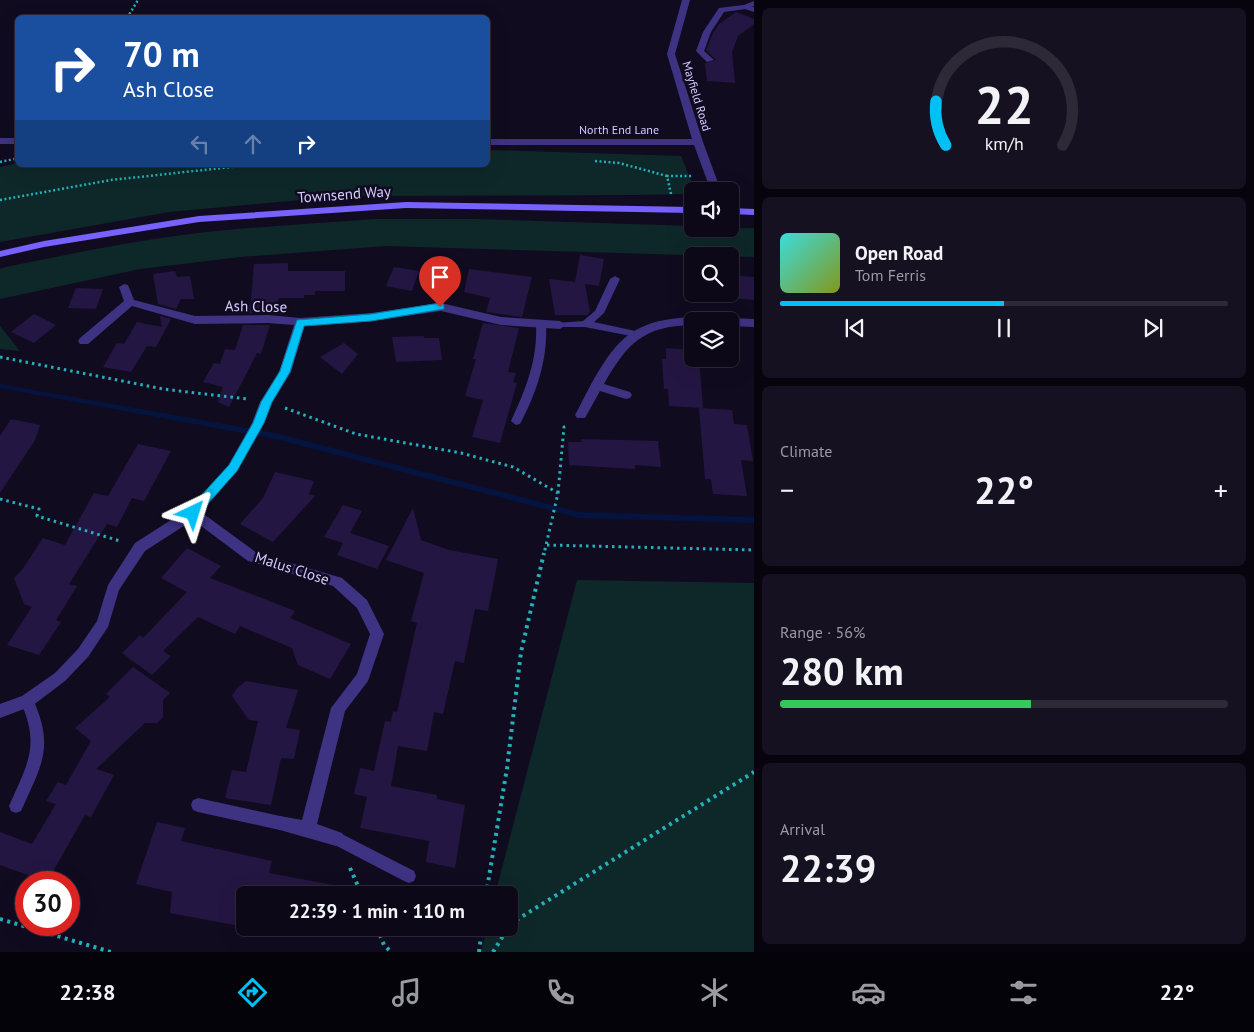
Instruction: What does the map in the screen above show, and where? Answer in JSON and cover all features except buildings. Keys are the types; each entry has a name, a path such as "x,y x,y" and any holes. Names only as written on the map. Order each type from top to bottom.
{"main road":[{"name":"Townsend Way","path":"0,254 44,244 199,219 396,205 684,210"},
{"path":"739,212 754,212"}],"street":[{"name":"Mayfield Road","path":"686,0 671,54 698,142"},
{"path":"743,7 754,3"},
{"path":"743,7 754,10"},
{"path":"0,141 15,141"},
{"name":"North End Lane","path":"490,142 698,142"},
{"path":"698,142 713,182"},
{"path":"84,341 130,302 124,287"},
{"name":"Ash Close","path":"130,302 195,320 268,319 300,322 371,318 440,307 501,321 560,324"},
{"path":"0,711 27,701 60,677 83,653 103,623 113,589 140,547 193,513 233,468 258,423 266,402 285,372 300,322"},
{"path":"581,415 614,360 636,334 672,322 684,322"},
{"path":"739,322 754,323"},
{"path":"597,386 626,395"},
{"name":"Malus Close","path":"193,513 254,557 337,582 362,604 377,634 363,676 338,708 308,829"},
{"path":"280,823 336,838"}],"lane":[{"path":"710,60 700,51 707,32 722,10 743,7"},
{"path":"586,324 599,313 616,279"},
{"path":"516,421 538,371 543,345 541,323"},
{"path":"560,324 586,324 636,334"},
{"path":"16,806 38,755 36,718 27,701"},
{"path":"198,805 280,823"},
{"path":"336,838 409,876"}],"path":[{"path":"129,15 138,0"},
{"path":"0,162 15,160"},
{"path":"590,160 619,163 667,176 711,176"},
{"path":"0,200 111,180 231,167"},
{"path":"667,176 675,209"},
{"path":"0,356 163,389 266,402 356,434 461,452 513,467 558,493"},
{"path":"487,886 507,768 521,652 558,493 564,427 581,415"},
{"path":"0,499 39,509 37,516 140,547"},
{"path":"547,546 754,550"},
{"path":"518,917 754,772"},
{"path":"0,919 111,952"},
{"path":"380,936 384,945 391,952"},
{"path":"479,952 481,936"},
{"path":"493,952 503,936"}],"green space":[{"path":"490,150 681,156 691,182 684,182 684,193 682,194 344,196 169,212 0,242 0,167 15,163 15,167 490,167"},
{"path":"375,219 476,219 684,226 684,237 739,237 739,228 754,228 754,257 739,257 739,247 684,247 684,255 386,246 240,257 140,269 0,299 0,269 6,267 116,245 182,235"},
{"path":"0,326 20,351 0,349"},
{"path":"577,580 754,583 754,952 481,952 485,936 518,936 518,886 497,886"}],"waterway":[{"path":"0,386 275,436 579,515 754,520"}],"route":[{"path":"193,513 233,468 258,423 266,402 285,372 300,322 334,318 371,318 440,307"}]}
